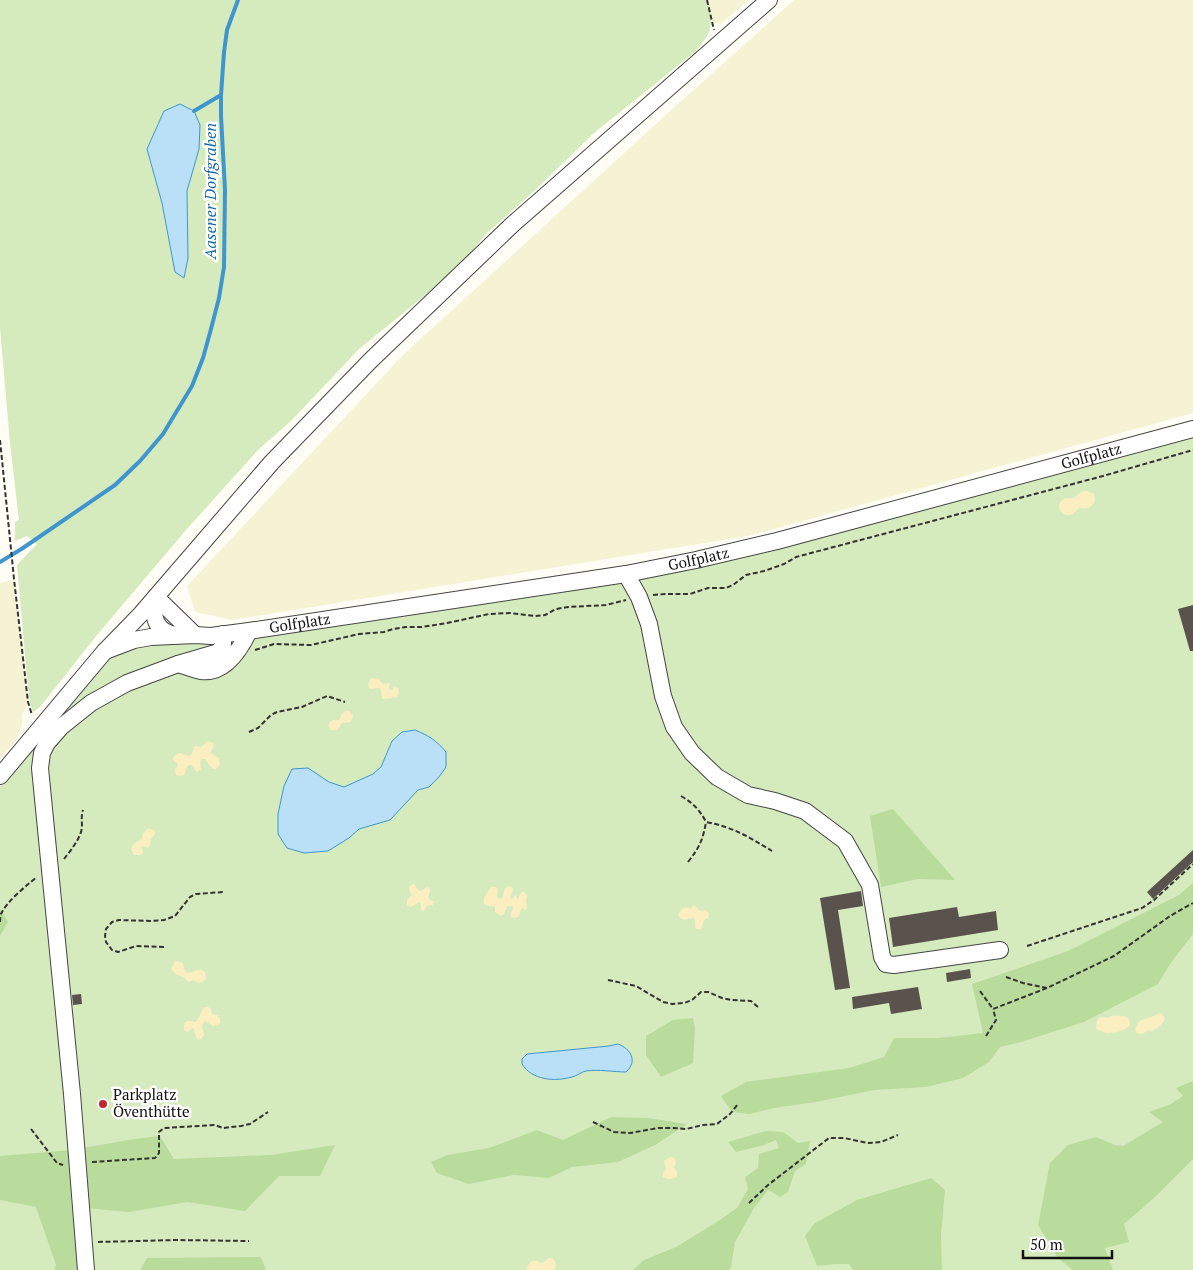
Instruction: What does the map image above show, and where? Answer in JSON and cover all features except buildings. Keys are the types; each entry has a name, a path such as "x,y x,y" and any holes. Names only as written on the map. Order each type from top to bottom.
{"street":[{"path":"0,776 105,651 156,597 272,462 371,360 513,224 769,0"},
{"name":"Golfplatz","path":"105,651 134,640 152,637 178,635 211,636 249,631 626,574 696,560 778,541 1193,429"},
{"path":"626,574 639,597 649,624 663,696 674,727 692,754 717,777 748,795 805,811 845,841 870,885 882,957 886,964 894,965 1000,950"},
{"path":"156,597 195,635"},
{"path":"156,597 153,611 157,623 163,630 170,634 178,635"},
{"path":"178,664 202,671 218,669 232,659 243,644 249,631"},
{"path":"86,1270 78,1163 40,768 42,753 47,743 61,727 91,703 127,683 178,664 219,652 223,645 223,634"}],"path":[{"path":"707,0 712,22"},
{"path":"0,440 28,702"},
{"path":"249,732 258,728 271,715 277,712 302,707 327,696 345,702"},
{"path":"680,796 690,801 700,811 706,822 704,836 698,849 688,862"},
{"path":"706,822 738,831 772,851"},
{"path":"1027,946 1142,908 1154,900 1193,864"},
{"path":"164,947 136,946 118,952 112,950 106,942 106,929 112,922 119,920 164,920 175,916 190,897 202,893 223,892"},
{"path":"993,1010 1047,988 1114,956 1170,916 1193,903"},
{"path":"1006,977 1047,988"},
{"path":"608,980 636,986 663,1002 684,1003 692,1000 701,992 708,992 731,1000 750,1001 758,1007"},
{"path":"980,991 993,1010 996,1020 986,1036"},
{"path":"592,1122 614,1132 630,1133 658,1128 686,1129 716,1124 730,1114 738,1104"},
{"path":"31,1129 57,1163 62,1165 155,1158 159,1153 159,1132 164,1128 214,1125 223,1128 241,1126 250,1124 268,1112"},
{"path":"748,1203 768,1185 829,1138 844,1138 868,1143 881,1142 898,1135"},
{"path":"84,1243 176,1240 249,1241"}],"shaded area":[{"path":"707,0 749,0 720,24 712,22"},
{"path":"794,0 1193,0 1193,413 748,536 232,620 195,612 187,586 403,355"},
{"path":"14,579 28,702 22,715 22,725 17,739 0,759 0,583"}],"green space":[{"path":"0,0 707,0 711,22 706,38 696,51 594,133 486,234 456,270 359,349 291,421 259,449 186,530 97,635 40,707 33,712 30,704 27,677 17,565 37,544 27,536 15,541 15,522 19,520 0,328"},
{"path":"1193,435 1193,1270 0,1270 0,787 113,653 123,648 627,578"},
{"path":"893,809 955,880 918,879 881,887 870,816"},
{"path":"1193,883 1193,934 1170,964 1158,984 1084,1022 1000,1047 989,1062 963,1078 926,1087 874,1090 750,1114 732,1112 721,1096 746,1082 849,1068 884,1057 894,1038 939,1038 983,1033 972,984 1068,951 1179,895"},
{"path":"0,909 8,922 0,936"},
{"path":"693,1018 695,1028 693,1063 661,1077 646,1055 646,1036 673,1020"},
{"path":"1193,1081 1193,1159 1154,1198 1124,1224 1129,1242 1105,1248 1113,1270 1073,1270 1058,1258 1038,1225 1050,1163 1068,1145 1096,1137 1115,1145 1123,1146 1163,1122 1149,1112 1171,1104 1183,1096 1176,1088"},
{"path":"611,1117 648,1118 687,1124 655,1145 618,1162 572,1167 549,1178 514,1175 469,1184 437,1173 431,1162 447,1155 489,1148 537,1130 563,1140"},
{"path":"766,1131 783,1132 798,1143 810,1141 806,1164 795,1171 788,1192 780,1197 768,1190 754,1208 735,1242 729,1270 633,1270 644,1260 676,1247 737,1208 748,1189 745,1177 758,1168 759,1154 779,1148 776,1140 736,1152 728,1142"},
{"path":"160,1136 174,1159 271,1155 335,1145 320,1176 279,1176 245,1211 187,1202 129,1212 75,1207 81,1270 54,1270 56,1265 36,1207 0,1200 0,1156 72,1150"},
{"path":"931,1178 945,1190 941,1235 942,1270 853,1270 849,1264 817,1266 805,1236 815,1223 857,1200"},
{"path":"261,1257 266,1270 140,1270 147,1258"}],"sand":[{"path":"1083,491 1094,494 1095,502 1089,508 1079,508 1070,515 1064,514 1060,510 1059,504 1061,501 1073,498"},
{"path":"370,679 378,679 383,684 390,683 390,690 394,687 398,688 397,697 382,699 379,688 370,689 368,685"},
{"path":"346,711 349,711 353,716 351,722 342,723 337,730 331,730 328,726 329,723 333,720 339,720"},
{"path":"208,741 213,743 214,746 210,753 219,758 220,764 218,767 214,769 205,759 202,759 200,762 201,769 197,772 190,764 184,775 176,775 175,770 178,764 173,760 174,756 179,753 189,756 195,746 201,747"},
{"path":"147,829 155,831 150,845 148,848 141,846 143,854 134,855 132,847 134,843 142,839"},
{"path":"413,884 421,891 427,887 430,889 428,897 434,901 433,905 427,906 424,911 421,910 419,902 411,907 407,905 407,900 412,895 409,887"},
{"path":"508,886 512,887 513,890 510,897 512,899 515,895 519,899 522,892 527,895 527,908 525,910 521,909 519,916 516,918 511,917 510,914 512,906 507,906 505,913 501,916 495,912 495,906 489,906 484,903 484,897 491,887 498,889 497,897 500,899 503,897 504,890"},
{"path":"694,905 700,911 706,910 709,913 701,929 696,929 694,918 684,920 678,914 682,909 687,907 690,909"},
{"path":"176,961 183,963 185,971 188,973 198,970 205,972 206,979 200,982 194,980 188,982 184,977 177,975 171,969"},
{"path":"206,1007 210,1008 212,1014 220,1018 220,1023 213,1026 206,1021 204,1022 202,1026 204,1035 199,1040 195,1036 194,1029 192,1028 188,1032 184,1030 184,1024 188,1021 195,1022"},
{"path":"1161,1013 1165,1018 1160,1026 1142,1034 1136,1033 1135,1029 1140,1021"},
{"path":"1112,1016 1127,1017 1130,1025 1118,1032 1108,1033 1096,1028 1099,1018"},
{"path":"670,1157 674,1158 676,1162 674,1168 677,1172 677,1177 668,1179 663,1177 663,1173 666,1170 664,1161"},
{"path":"549,1258 555,1261 556,1267 554,1270 526,1270 532,1261 542,1263"}],"water":[{"path":"180,104 194,111 200,125 199,149 187,191 188,258 184,278 175,272 162,203 147,149 164,111"},
{"path":"415,730 432,739 446,752 446,767 429,787 418,790 390,820 359,829 349,838 328,851 304,853 287,848 278,834 278,814 284,786 292,769 308,768 329,782 344,787 373,774 381,767 392,741 402,732"},
{"path":"618,1044 623,1046 631,1056 632,1064 626,1072 590,1070 565,1079 551,1079 537,1076 522,1064 522,1059 527,1054"}],"waterway":[{"name":"Aasener Dorfgraben","path":"0,562 115,485 140,461 163,434 192,386 203,358 211,329 224,267 225,190 221,95 227,30 238,0"},
{"path":"194,111 221,95"}],"place":[{"name":"Parkplatz Öventhütte","path":"103,1104"}]}
